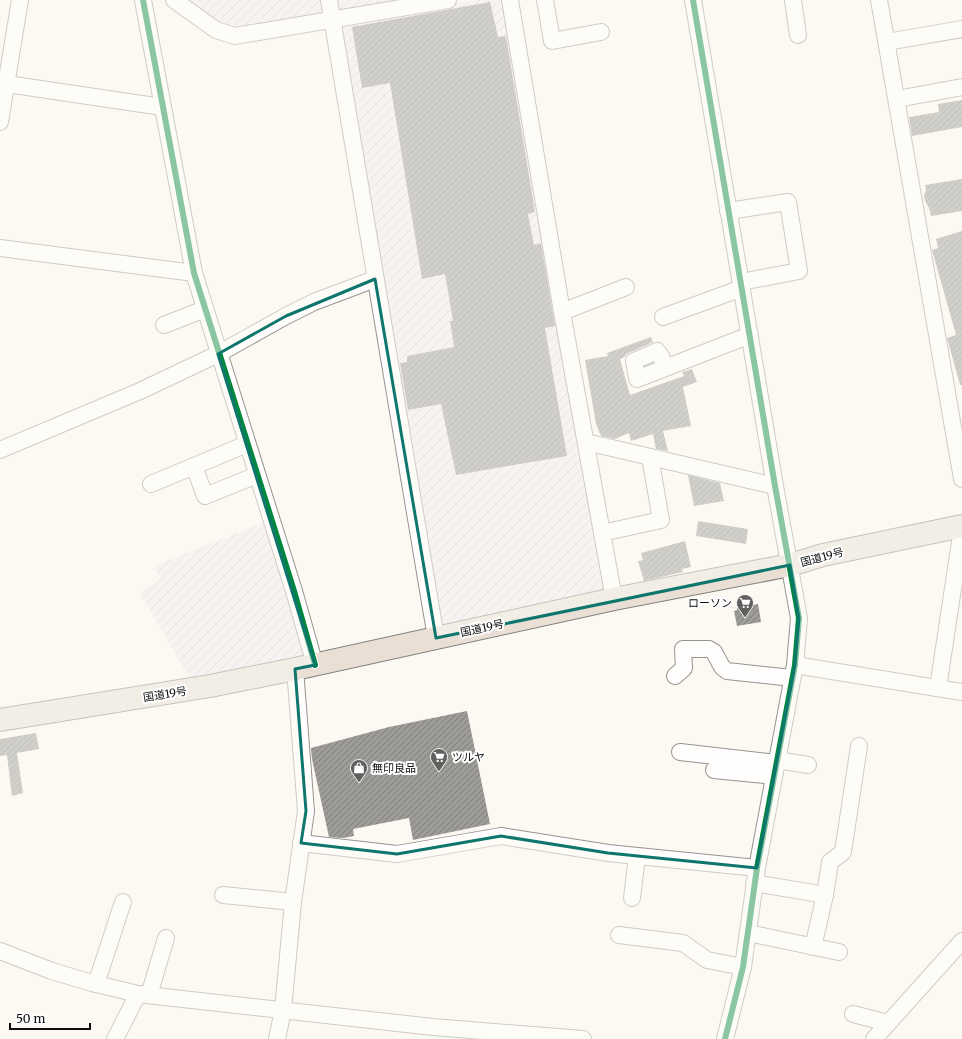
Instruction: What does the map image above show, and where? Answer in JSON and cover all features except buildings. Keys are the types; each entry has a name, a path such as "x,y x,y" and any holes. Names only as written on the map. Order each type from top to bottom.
{"highway":[{"name":"国道19号","path":"0,720 210,686 305,667 614,599 790,566 823,555 961,526"}],"street":[{"path":"0,122 20,0"},
{"path":"143,0 194,273 218,354 294,591 305,667 306,811 292,902 283,1010 278,1039"},
{"path":"174,0 216,30 235,36 448,0"},
{"path":"329,0 436,638"},
{"path":"510,0 562,312 614,599"},
{"path":"545,0 552,41 601,32"},
{"path":"693,0 775,486 799,618 794,672 755,876 743,967 725,1039"},
{"path":"793,0 798,34"},
{"path":"879,0 962,479"},
{"path":"887,42 962,29"},
{"path":"7,84 162,107"},
{"path":"897,99 962,87"},
{"path":"663,317 741,285 799,271 788,202 728,211"},
{"path":"0,248 194,273"},
{"path":"0,444 0,450 140,390 218,354 314,302 375,279"},
{"path":"562,312 626,287"},
{"path":"164,325 205,309"},
{"path":"665,368 750,334"},
{"path":"586,442 775,486"},
{"path":"151,484 247,444"},
{"path":"602,534 661,520 650,457"},
{"path":"194,466 205,496 257,475"},
{"path":"938,688 958,582 961,526"},
{"path":"676,676 684,668 683,648 709,649 714,652 722,667 727,671 794,672 962,692"},
{"path":"680,752 776,766"},
{"path":"813,947 825,894 830,862 843,852 863,753"},
{"path":"714,770 808,765"},
{"path":"301,843 397,854 502,836 615,861 636,856 755,876 825,894"},
{"path":"632,898 636,856"},
{"path":"223,895 292,902"},
{"path":"96,984 123,902"},
{"path":"748,932 839,952"},
{"path":"115,1039 144,995 166,938"},
{"path":"625,940 683,943 707,960 743,967"},
{"path":"874,1039 962,941"},
{"path":"0,951 52,971 96,984 144,995 283,1010 434,1033 583,1039"},
{"path":"853,1014 888,1023"}],"highlighted area":[{"path":"375,279 436,638 790,565 799,618 795,665 757,868 608,853 501,836 397,854 301,843 306,811 295,669 315,665 218,354 286,316"}],"shaded area":[{"path":"186,0 323,0 325,15 237,31 218,25"},
{"path":"336,0 411,0 338,12"},
{"path":"477,0 506,0 606,591 446,627 441,623 340,30 343,23"},
{"path":"267,521 306,654 304,659 191,680 139,592 160,580 154,566"}],"cycle path":[{"path":"143,0 194,273 294,591 315,665"},
{"path":"693,0 775,486 799,618 795,665 757,868 743,967 725,1039"}],"place":[{"name":"ローソン","path":"745,618"},
{"name":"ツルヤ","path":"439,772"},
{"name":"無印良品","path":"359,783"}]}
